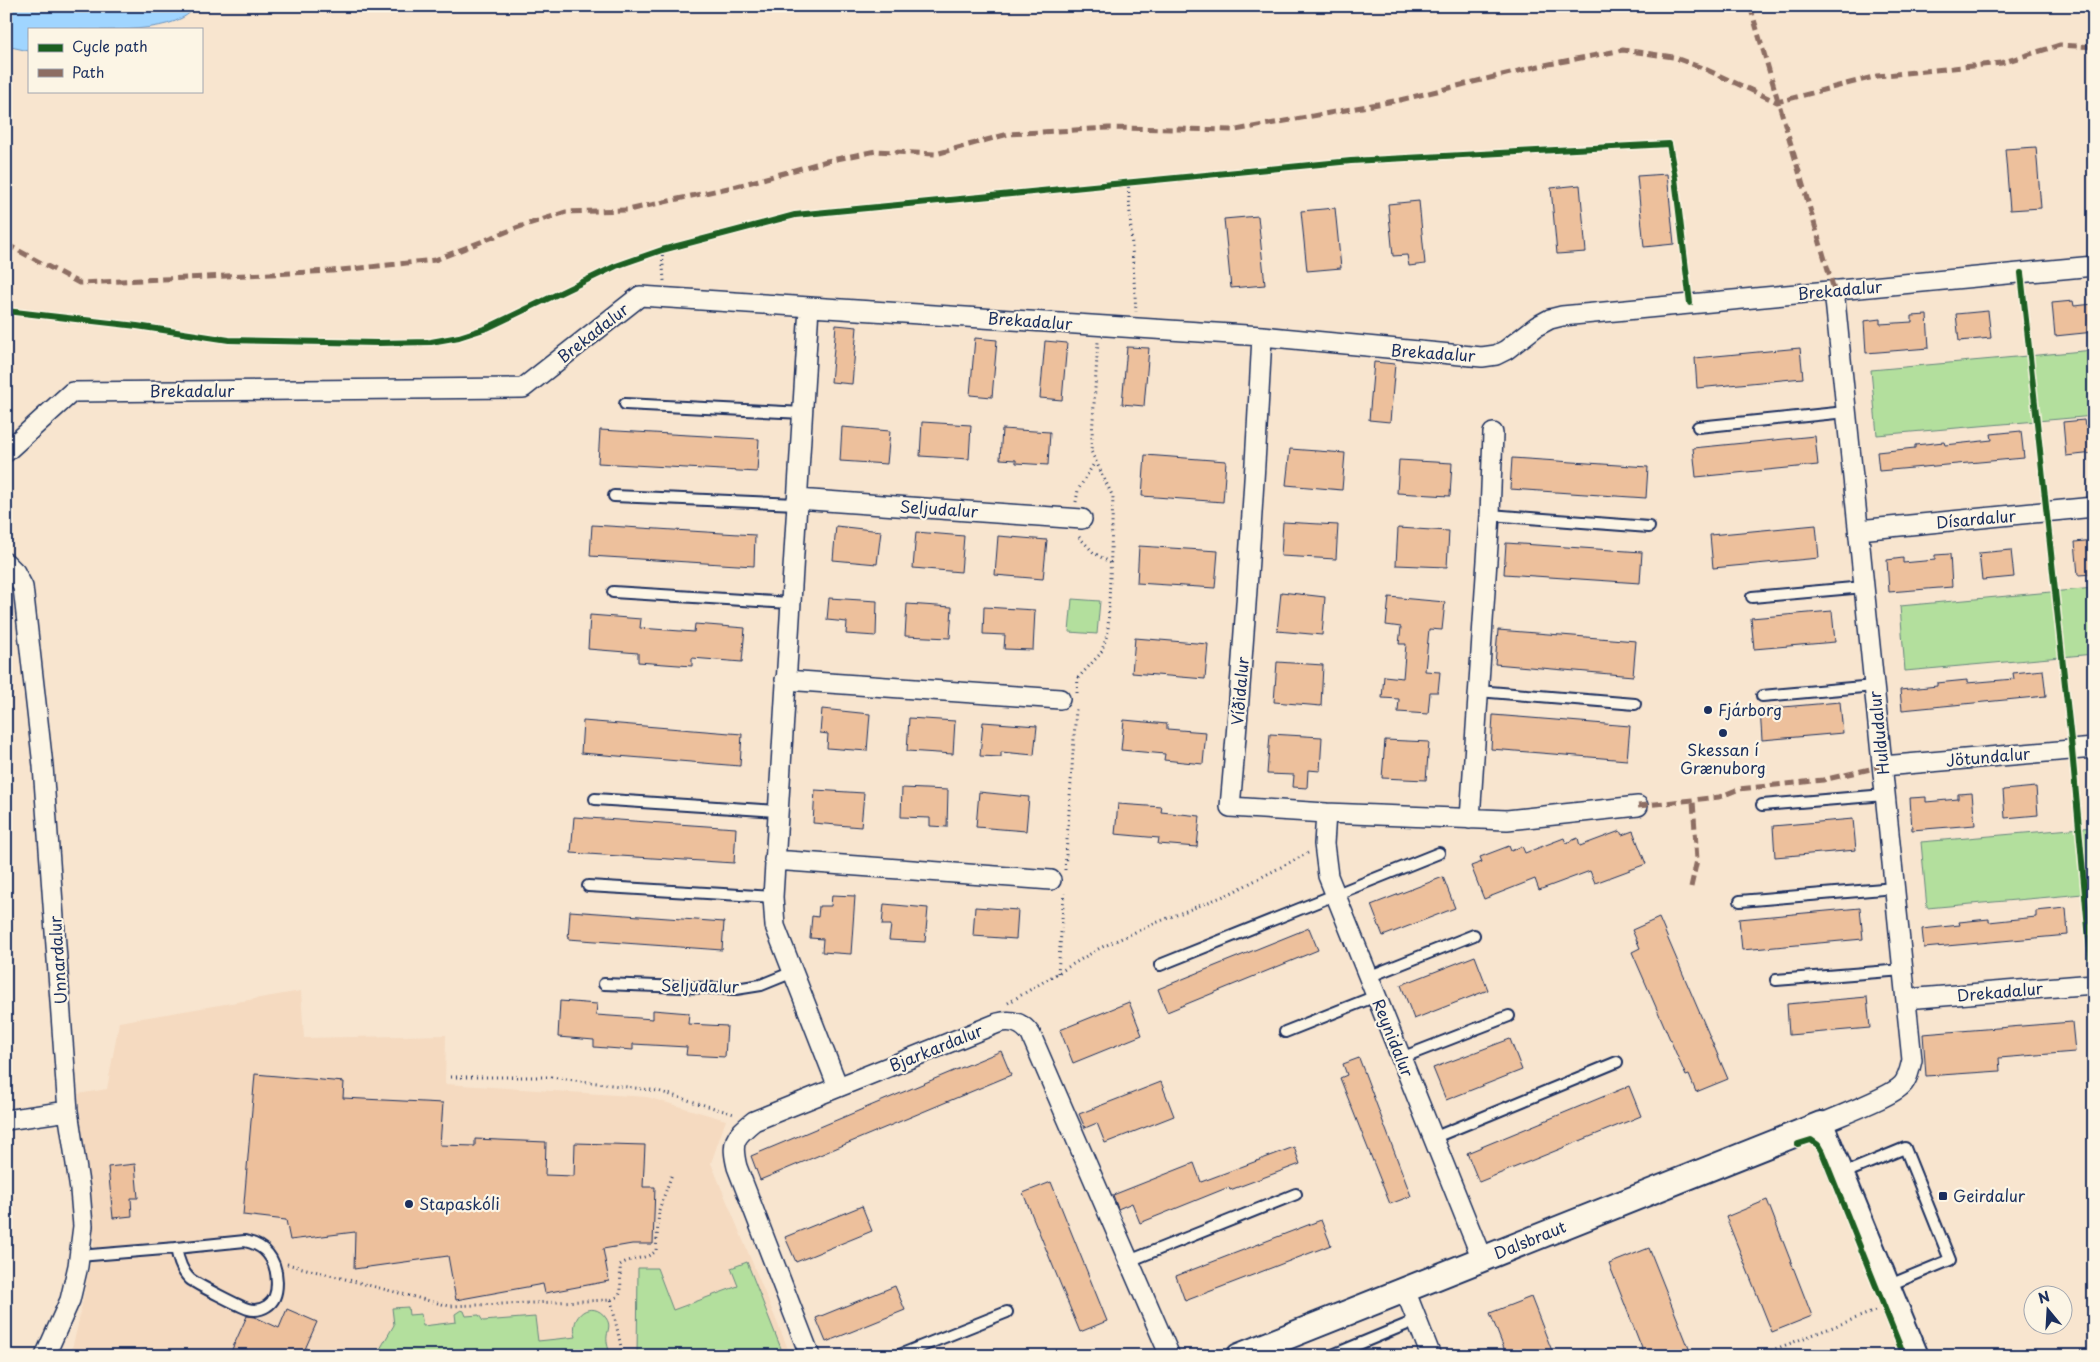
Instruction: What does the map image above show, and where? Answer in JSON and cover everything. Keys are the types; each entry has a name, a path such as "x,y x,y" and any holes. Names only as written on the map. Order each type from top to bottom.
{"street":[{"name":"Brekadalur","path":"6,452 72,392 523,388 640,296 1262,336 1482,357 1501,353 1537,326 1550,319 1562,316 2094,266"},
{"name":"Huldudalur","path":"1821,1124 1870,1103 1902,1085 1912,1060 1834,290"},
{"path":"809,307 773,896 775,926 838,1087"},
{"name":"Víðidalur","path":"1262,336 1252,528 1230,806 1326,814 1470,820 1507,820 1638,806"},
{"path":"1470,820 1494,434"},
{"name":"Seljudalur","path":"797,502 1082,519"},
{"name":"Dísardalur","path":"1859,530 2094,507"},
{"name":"Unnardalur","path":"6,563 15,572 23,587 44,776 68,1111 80,1190 83,1226 80,1256 70,1300 45,1356"},
{"path":"785,680 1060,699"},
{"name":"Jötundalur","path":"1883,766 2094,748"},
{"name":"Reynidalur","path":"1326,814 1324,844 1328,876 1482,1259"},
{"path":"774,860 1060,881"},
{"name":"Drekadalur","path":"1906,999 2094,984"},
{"name":"Bjarkardalur","path":"810,1356 737,1167 733,1149 738,1134 754,1121 998,1024 1011,1021 1023,1026 1031,1035 1170,1356"},
{"path":"6,1120 68,1111"},
{"path":"1821,1124 1916,1356"},
{"name":"Dalsbraut","path":"1239,1356 1272,1350 1404,1290 1821,1124"},
{"path":"1404,1290 1431,1356"}],"lane":[{"path":"625,404 803,413"},
{"path":"1698,427 1846,412"},
{"name":"Seljudalur","path":"614,496 797,502"},
{"path":"1490,515 1649,527"},
{"path":"1752,597 1864,587"},
{"path":"613,592 790,603"},
{"path":"1762,696 1874,686"},
{"path":"1478,691 1635,704"},
{"path":"1762,805 1886,795"},
{"path":"595,799 777,811"},
{"path":"1160,965 1439,853"},
{"path":"588,886 773,896"},
{"path":"1740,901 1895,888"},
{"path":"1368,977 1474,934"},
{"path":"1776,980 1903,970"},
{"name":"Seljudalur","path":"604,984 736,989 761,985 792,972"},
{"path":"1286,1032 1376,996"},
{"path":"1401,1058 1509,1016"},
{"path":"1433,1138 1617,1062"},
{"path":"1842,1174 1905,1148 1928,1204 1950,1260 1887,1286"},
{"path":"1128,1261 1296,1194"},
{"path":"80,1256 245,1241 258,1245 272,1260 277,1292 274,1300 269,1306 262,1309 249,1310 190,1279 179,1263 176,1248"},
{"path":"897,1356 1007,1312"},
{"path":"1330,1356 1417,1320"}],"path":[{"path":"1128,182 1137,328"},
{"path":"662,250 665,298"},
{"path":"1058,973 1060,881 1078,678 1101,653 1108,632 1113,497 1091,451 1099,325"},
{"path":"998,1024 993,1012 1100,948 1152,924 1229,894 1324,844"},
{"path":"452,1077 551,1077 658,1091 754,1121"},
{"path":"272,1260 449,1306 611,1300 619,1296 621,1291 620,1265 625,1261 652,1255 656,1251 659,1210 672,1174"},
{"path":"611,1300 622,1356"},
{"path":"1756,1356 1875,1310"}],"shaded area":[{"name":"Stapaskóli","path":"301,991 304,1038 446,1035 445,1084 647,1097 726,1120 711,1163 791,1356 70,1356 94,1244 78,1094 107,1089 119,1022"}],"green space":[{"path":"2094,350 2094,416 1877,435 1871,370"},
{"path":"2094,588 2094,654 1905,671 1900,606"},
{"path":"1072,599 1100,601 1097,634 1069,632"},
{"path":"2094,827 2094,893 1927,908 1921,842"},
{"path":"747,1262 784,1356 637,1356 638,1268 657,1268 673,1310 738,1286 731,1268"},
{"path":"408,1307 409,1315 421,1314 423,1326 456,1322 455,1314 461,1310 464,1311 466,1316 479,1315 483,1321 535,1317 538,1341 576,1337 574,1329 578,1316 588,1310 594,1310 600,1312 608,1323 607,1341 611,1356 376,1356 394,1325 392,1308"}],"water":[{"path":"6,6 198,6 182,18 168,24 150,27 28,28 28,51 6,46"}],"building":[{"path":"2036,147 2041,208 2010,210 2005,149"},
{"path":"1667,174 1674,244 1644,247 1637,176"},
{"path":"1580,185 1586,252 1557,254 1551,188"},
{"path":"1419,201 1425,264 1409,266 1407,255 1393,256 1388,204"},
{"path":"1335,208 1341,268 1307,271 1301,211"},
{"path":"1258,216 1265,285 1231,288 1224,219"},
{"path":"2073,301 2074,306 2094,304 2094,332 2055,336 2052,303"},
{"path":"1988,311 1991,338 1959,341 1956,314"},
{"path":"1927,315 1929,348 1866,353 1864,321 1880,319 1880,324 1912,322 1912,316"},
{"path":"836,325 857,327 852,384 831,382"},
{"path":"975,338 997,340 992,397 970,395"},
{"path":"1045,341 1067,343 1062,400 1040,398"},
{"path":"1127,347 1149,348 1144,406 1122,404"},
{"path":"1800,348 1803,378 1697,388 1695,358"},
{"path":"1374,362 1395,364 1390,422 1369,420"},
{"path":"2084,420 2085,426 2094,425 2094,453 2066,456 2063,422"},
{"path":"922,422 971,425 969,459 920,456"},
{"path":"842,427 890,431 887,464 840,461"},
{"path":"1002,429 1050,432 1048,465 1016,463 1016,460 1000,459"},
{"path":"600,430 759,439 757,472 598,463"},
{"path":"2021,431 2024,458 1879,471 1877,452 1915,448 1915,445 1944,442 1945,445 1992,440 1991,434"},
{"path":"1815,436 1818,465 1696,477 1693,448"},
{"path":"1290,449 1345,453 1342,490 1286,485"},
{"path":"1145,455 1226,461 1223,502 1142,496"},
{"path":"1512,458 1648,467 1646,498 1510,489"},
{"path":"1399,460 1452,463 1450,496 1397,493"},
{"path":"1283,522 1338,525 1336,559 1281,556"},
{"path":"592,525 755,535 754,566 590,556"},
{"path":"1816,525 1819,558 1713,568 1710,535"},
{"path":"836,526 881,531 877,564 833,560"},
{"path":"1398,528 1449,531 1447,567 1396,565"},
{"path":"916,532 964,536 961,572 913,568"},
{"path":"998,536 1047,540 1043,579 995,575"},
{"path":"2094,540 2094,574 2078,575 2075,542"},
{"path":"1506,543 1642,552 1640,583 1504,574"},
{"path":"1139,546 1218,551 1215,588 1137,583"},
{"path":"2011,550 2014,577 1982,580 1979,553"},
{"path":"1950,554 1952,587 1889,592 1887,560 1903,558 1903,563 1935,560 1935,555"},
{"path":"1281,592 1325,597 1322,635 1277,631"},
{"path":"1389,597 1445,602 1442,630 1429,629 1425,671 1440,672 1438,692 1430,692 1428,714 1398,712 1399,699 1382,698 1384,676 1403,678 1406,644 1399,644 1401,627 1386,625"},
{"path":"829,598 877,601 876,636 846,634 847,622 827,620"},
{"path":"907,604 952,607 950,638 905,636"},
{"path":"984,607 1035,610 1033,650 1004,649 1005,635 983,634"},
{"path":"1832,611 1835,642 1754,649 1751,618"},
{"path":"590,615 641,619 640,628 694,632 695,624 745,628 742,662 692,658 692,666 638,662 638,653 588,649"},
{"path":"1498,630 1636,641 1633,676 1495,664"},
{"path":"1135,638 1208,644 1205,679 1132,673"},
{"path":"1277,662 1323,665 1321,706 1274,702"},
{"path":"2043,670 2046,696 1902,710 1900,690 1937,686 1937,683 1967,680 1967,683 2014,679 2013,673"},
{"path":"1840,702 1843,733 1762,740 1760,709"},
{"path":"822,709 870,714 867,751 827,748 828,734 820,733"},
{"path":"1493,715 1630,726 1627,760 1491,749"},
{"path":"909,718 955,721 953,754 907,751"},
{"path":"1124,720 1167,724 1167,729 1206,732 1203,764 1164,760 1165,754 1121,750"},
{"path":"583,721 742,734 740,766 581,753"},
{"path":"983,722 1037,726 1034,755 1001,752 1001,757 980,756"},
{"path":"1270,734 1322,737 1320,771 1308,770 1307,788 1293,787 1294,775 1267,774"},
{"path":"1385,740 1429,742 1426,780 1382,778"},
{"path":"2036,787 2038,815 2005,818 2003,790"},
{"path":"902,788 948,790 947,827 930,826 930,818 901,817"},
{"path":"815,790 864,793 861,827 813,823"},
{"path":"979,792 1029,797 1026,831 976,827"},
{"path":"1972,793 1975,825 1912,830 1910,798 1926,797 1926,802 1958,799 1958,794"},
{"path":"1118,804 1162,807 1161,812 1200,816 1197,847 1158,844 1159,838 1115,834"},
{"path":"574,817 736,828 734,863 571,853"},
{"path":"1853,819 1856,850 1775,857 1773,826"},
{"path":"1620,831 1622,835 1633,831 1646,864 1595,883 1590,871 1539,890 1535,879 1484,899 1471,866 1482,862 1480,857 1509,846 1511,851 1522,846 1525,853 1564,838 1566,843 1578,838 1580,846"},
{"path":"1443,877 1455,908 1383,936 1371,905"},
{"path":"832,895 855,896 851,954 822,952 823,939 810,938 812,916 818,917 819,906 831,906"},
{"path":"884,904 928,908 925,942 889,940 891,925 882,925"},
{"path":"975,907 1018,910 1016,939 973,936"},
{"path":"1860,908 1863,939 1742,950 1739,919"},
{"path":"2066,908 2068,935 1924,948 1922,929 1960,925 1959,922 1989,919 1989,922 2036,917 2036,911"},
{"path":"570,911 724,922 722,950 568,939"},
{"path":"1659,918 1728,1079 1696,1092 1689,1075 1686,1076 1632,952 1640,948 1632,930"},
{"path":"1309,928 1318,950 1167,1012 1158,989"},
{"path":"1475,956 1488,990 1414,1019 1401,985"},
{"path":"1867,997 1870,1028 1789,1035 1787,1004"},
{"path":"560,1001 597,1004 596,1015 653,1019 653,1010 689,1013 688,1024 727,1026 725,1057 686,1055 687,1047 633,1044 633,1050 594,1047 594,1040 558,1037"},
{"path":"1129,1002 1142,1035 1073,1063 1060,1030"},
{"path":"2072,1022 2075,1052 1999,1058 2000,1071 1926,1076 1923,1034"},
{"path":"1510,1039 1522,1070 1446,1100 1433,1068"},
{"path":"1001,1051 1011,1075 760,1180 751,1156"},
{"path":"1359,1058 1411,1196 1390,1204 1340,1078 1347,1075 1343,1064"},
{"path":"255,1074 344,1082 343,1098 443,1103 440,1145 475,1146 475,1139 546,1142 545,1175 574,1176 575,1143 645,1145 643,1187 655,1187 653,1244 632,1244 603,1249 609,1281 545,1293 543,1284 456,1300 448,1256 354,1269 355,1232 290,1240 286,1220 243,1215"},
{"path":"1161,1082 1174,1116 1105,1143 1097,1123 1085,1128 1079,1114"},
{"path":"1629,1086 1641,1116 1479,1182 1467,1153"},
{"path":"1294,1147 1300,1164 1230,1190 1229,1187 1140,1223 1132,1203 1118,1209 1113,1195 1194,1163 1201,1182"},
{"path":"135,1164 138,1198 131,1198 132,1216 113,1218 108,1167"},
{"path":"1051,1182 1107,1321 1080,1332 1023,1193"},
{"path":"1767,1200 1812,1316 1772,1332 1726,1217"},
{"path":"862,1206 872,1231 796,1262 785,1237"},
{"path":"1321,1220 1331,1245 1185,1301 1176,1276"},
{"path":"1649,1248 1692,1356 1645,1356 1609,1264"},
{"path":"895,1286 905,1310 826,1342 816,1318"},
{"path":"1531,1297 1554,1356 1507,1356 1490,1313"},
{"path":"287,1309 317,1322 302,1356 229,1356 247,1316 255,1317 279,1328"}],"marked path":[{"path":"1750,6 1834,290"},
{"path":"6,244 79,283 332,271 435,260 516,228 566,212 628,210 737,186 827,161 876,151 936,154 1008,134 1108,128 1236,130 1400,100 1539,66 1623,50 1673,57 1705,69 1777,102 1877,76 2001,63 2060,45 2094,47"},
{"path":"1638,806 1719,797 1739,789 1823,780 1883,766"},
{"path":"1691,887 1697,860 1693,801"}],"cycle path":[{"path":"6,311 137,326 229,340 378,343 431,342 459,337 487,328 616,266 662,250 795,215 1351,161 1669,144 1690,303"},
{"path":"2021,273 2072,750 2093,984"},
{"path":"1798,1144 1811,1140 1818,1145 1822,1152 1904,1356"}],"place":[{"name":"Fjárborg","path":"1708,710"},
{"name":"Skessan í Grænuborg","path":"1723,733"},
{"name":"Geirdalur","path":"1943,1196"},
{"name":"Stapaskóli","path":"409,1204"}]}
